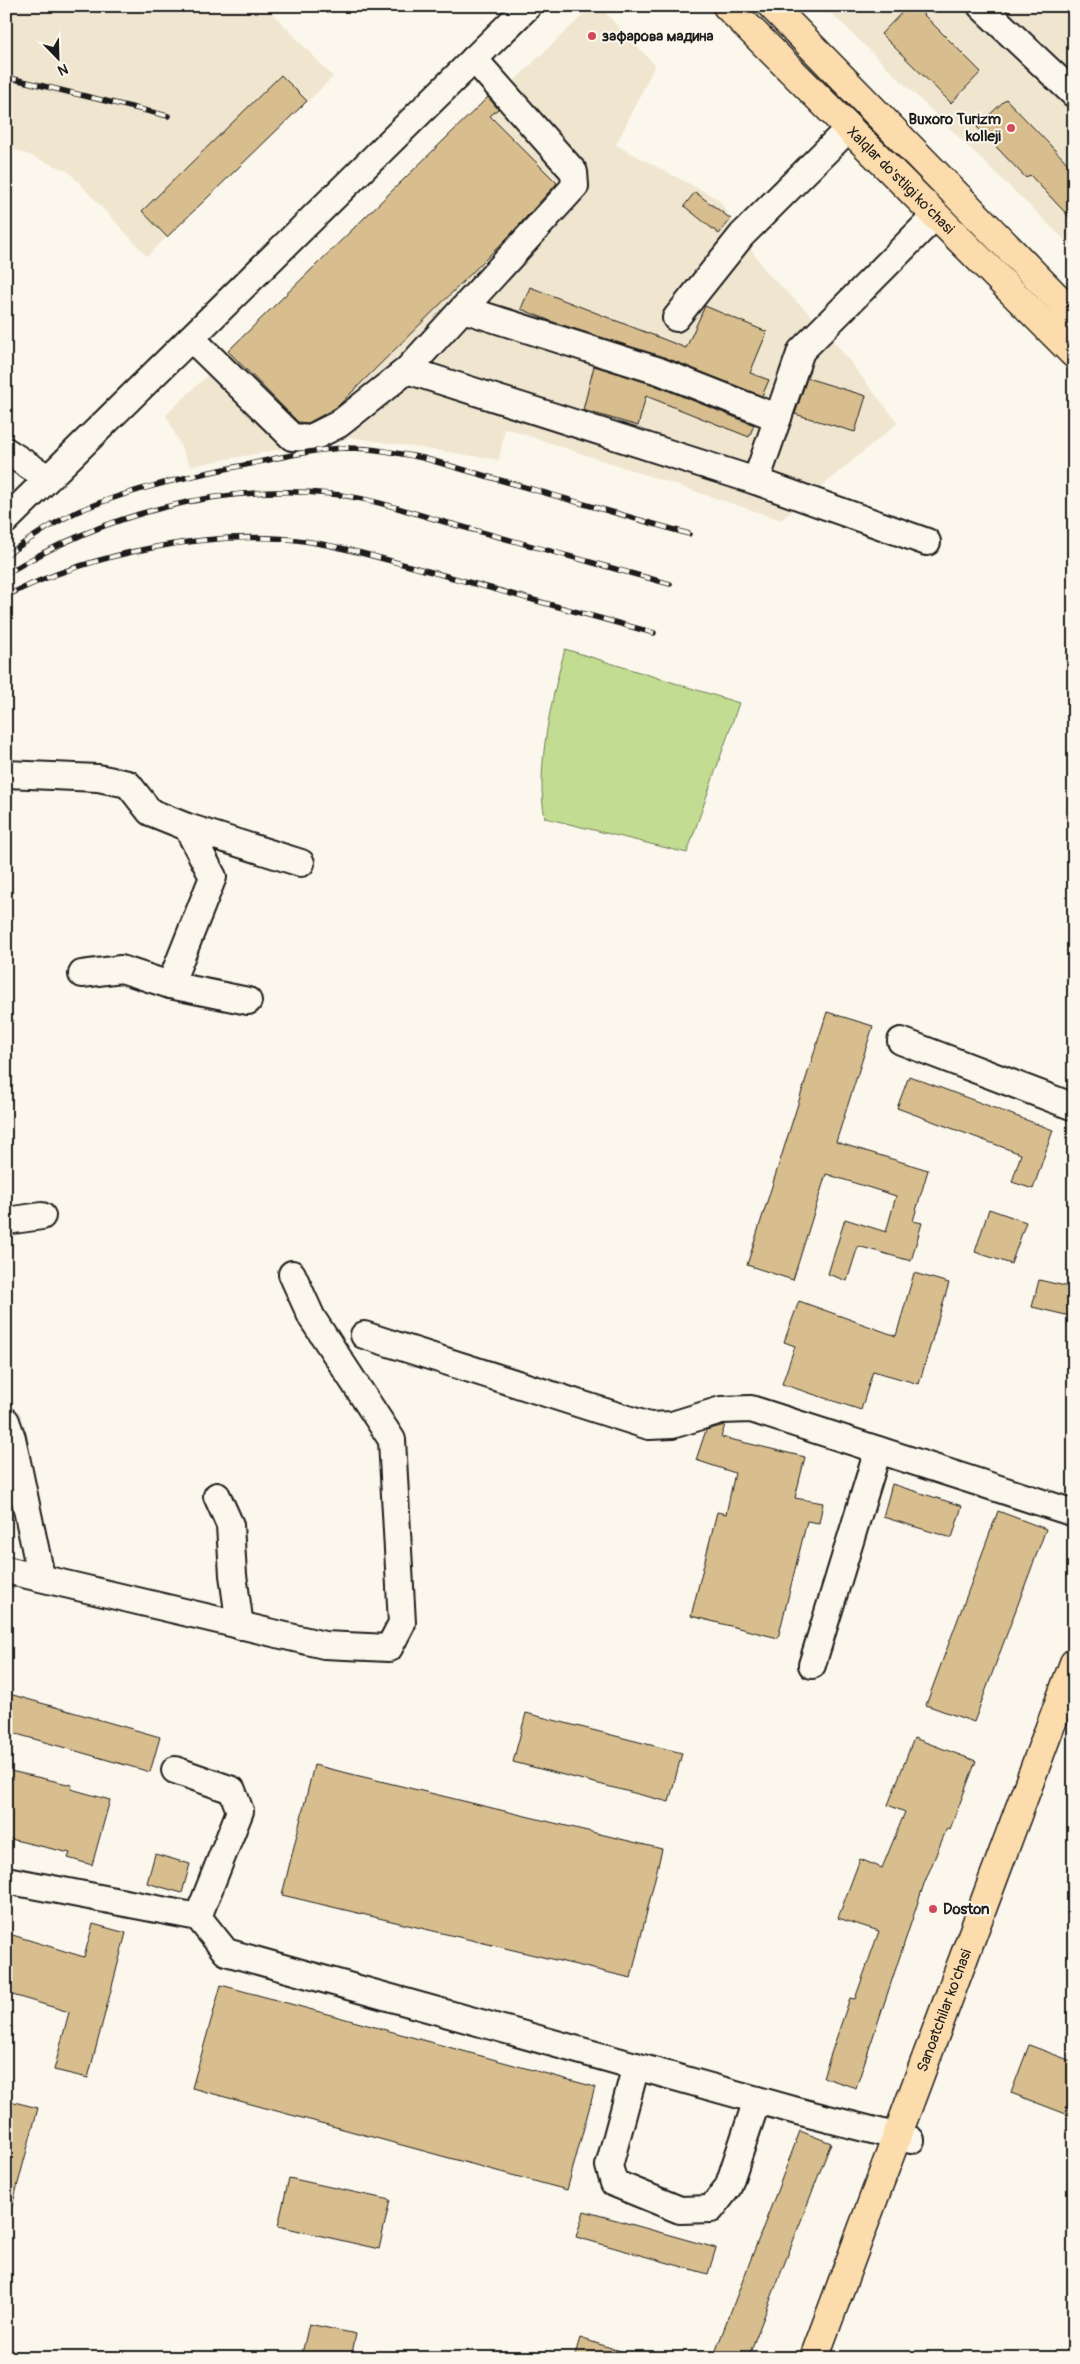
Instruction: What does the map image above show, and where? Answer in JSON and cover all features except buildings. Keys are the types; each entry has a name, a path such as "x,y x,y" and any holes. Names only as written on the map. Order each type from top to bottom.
{"main road":[{"name":"Xalqlar do'stligi ko'chasi","path":"727,6 1074,354"},
{"name":"Xalqlar do'stligi ko'chasi","path":"772,6 1074,315"},
{"name":"Sanoatchilar ko'chasi","path":"830,2358 904,2137 1074,1663"},
{"name":"Sanoatchilar ko'chasi","path":"814,2358 904,2137 1074,1706"}],"street":[{"path":"10,509 48,478 528,6"},
{"path":"981,6 1074,94"},
{"path":"191,338 292,437 311,438 339,424 407,370 575,186 574,172 474,59"},
{"path":"676,318 742,235 850,128"},
{"path":"756,481 801,351 936,215"},
{"path":"463,309 660,371 778,418"},
{"path":"407,370 756,481 928,542"},
{"path":"6,450 48,478"},
{"path":"6,774 98,778 128,784 150,812 187,827 301,863"},
{"path":"170,984 213,877 187,827"},
{"path":"82,974 121,969 170,984 248,1001"},
{"path":"902,1041 1074,1107"},
{"path":"6,1221 42,1216"},
{"path":"6,1570 41,1576 104,1594 324,1645 388,1648 402,1623 392,1440 312,1318 292,1274"},
{"path":"364,1335 648,1426 672,1425 721,1410 752,1409 1074,1513"},
{"path":"6,1421 12,1438 41,1576"},
{"path":"812,1665 878,1450"},
{"path":"217,1496 230,1524 233,1576 240,1626"},
{"path":"175,1770 232,1790 240,1811 198,1916"},
{"path":"6,1880 198,1916 226,1952 757,2100 904,2137"},
{"path":"636,2066 609,2166 614,2183 680,2210 711,2209 728,2186 757,2100"}],"shaded area":[{"path":"6,6 266,6 333,77 147,256 68,171 6,146"},
{"path":"592,6 599,6 655,65 616,145 718,199 767,273 821,325 898,423 781,520 505,428 499,460 348,437 190,466 166,415"},
{"name":"Buxoro Turizm kolleji","path":"824,6 1074,6 1074,249"}],"green space":[{"path":"565,649 739,703 687,853 545,818 542,799 542,778 546,733"}],"railway":[{"path":"6,77 168,116"},
{"path":"6,555 42,531 71,515 122,495 186,478 286,456 347,448 376,450 423,458 689,534"},
{"path":"6,574 43,553 81,535 121,520 162,508 204,499 246,494 289,492 331,494 376,502 670,584"},
{"path":"6,596 76,567 155,547 195,541 274,538 311,542 359,552 654,633"}],"place":[{"name":"зафарова мадина","path":"592,36"},
{"name":"Buxoro Turizm kolleji","path":"1011,128"},
{"name":"Doston","path":"933,1909"}]}
